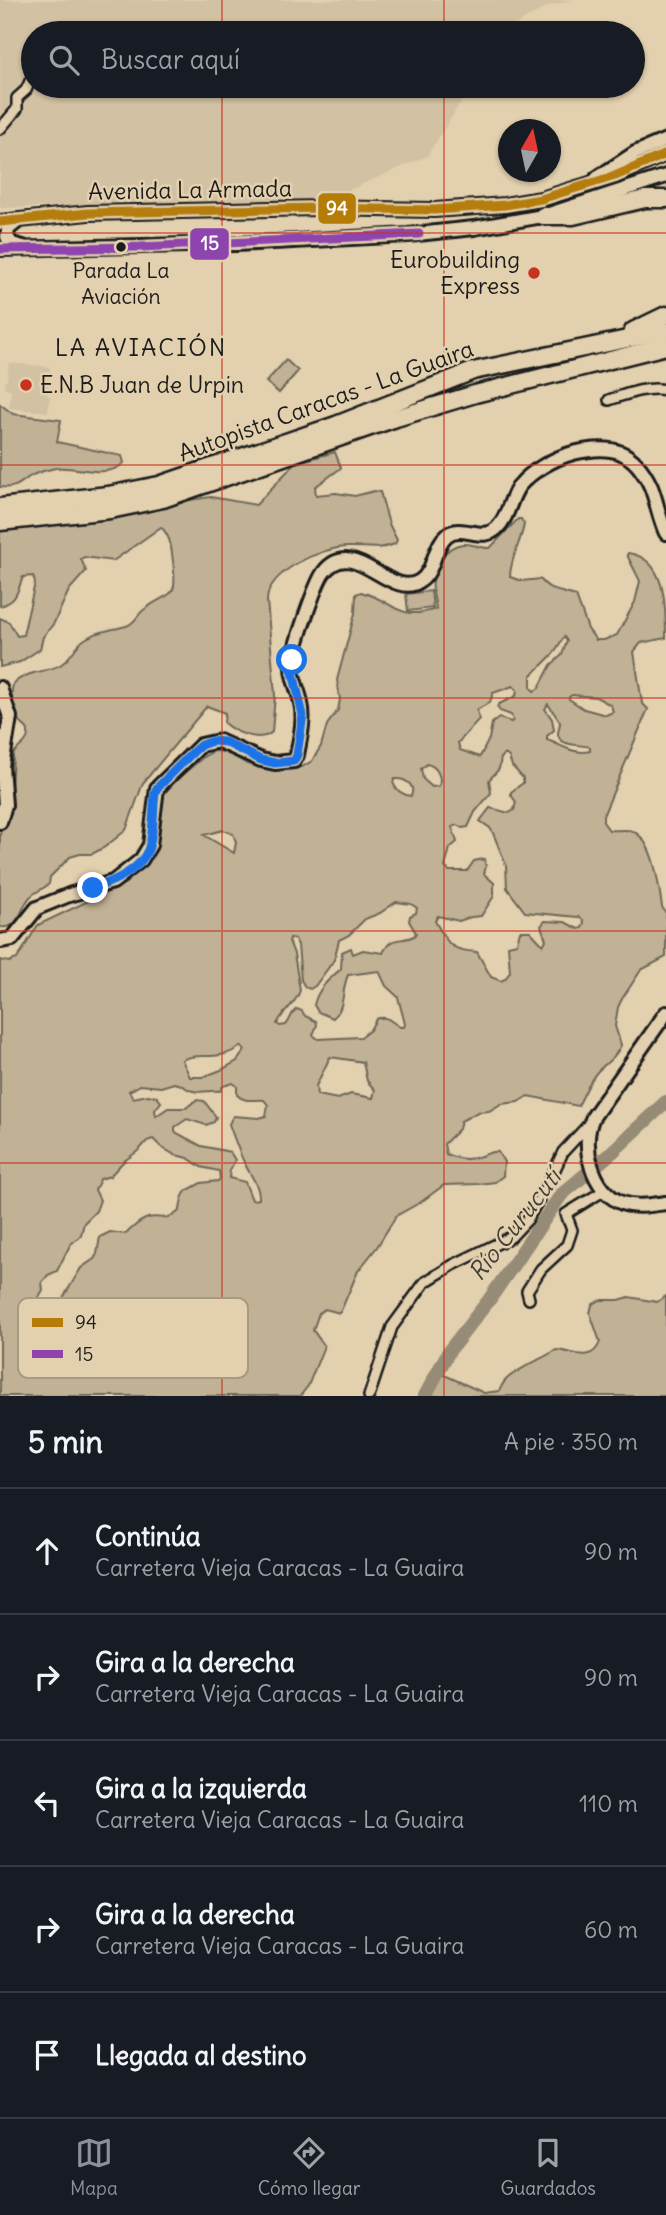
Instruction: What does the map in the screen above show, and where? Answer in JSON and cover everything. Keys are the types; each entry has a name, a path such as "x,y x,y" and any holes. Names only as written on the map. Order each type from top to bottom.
{"highway":[{"path":"542,216 573,216 645,199 666,199"},
{"path":"591,348 666,315"},
{"name":"Autopista Caracas - La Guaira","path":"0,507 108,495 159,485 348,420 473,371 666,331"},
{"name":"Autopista Caracas - La Guaira","path":"0,522 100,511 163,499 396,418 475,394 666,346"}],"main road":[{"path":"588,184 635,153 666,139"},
{"name":"Avenida La Armada","path":"0,222 88,213 319,208 463,209 541,199 615,176 666,154"},
{"path":"0,249 140,247 408,235 474,228 542,216 666,176"},
{"path":"21,219 10,225 7,237 12,244 27,248"},
{"path":"0,941 12,939 37,908 113,882 141,860 149,845 157,788 201,745 219,741 261,760 275,763 294,761 303,715 292,668 294,651 321,576 335,562 354,560 393,581 415,583 428,572 445,537 462,531 476,535 493,531 501,523 518,488 531,475 568,454 594,448 620,452 643,474 652,489 666,533"},
{"path":"0,688 10,717 2,766 5,804 0,822"},
{"path":"666,1013 589,1124 588,1143 590,1162 596,1175 605,1190 618,1201 634,1206 666,1203"}],"street":[{"path":"0,129 17,109 17,98 21,94"},
{"path":"609,400 633,392 656,388 666,390"},
{"path":"369,1396 392,1327 425,1282 511,1237 527,1220 563,1152 589,1124"},
{"path":"529,1299 527,1290 541,1269 568,1245 572,1230 566,1214 605,1190"}],"shaded area":[{"path":"0,0 573,0 548,6 522,21 21,21 21,98 463,98 427,156 314,205 0,208"},
{"path":"286,360 298,371 279,393 266,382"},
{"name":"E.N.B Juan de Urpin","path":"9,363 50,367 48,412 9,408 11,389 4,388"},
{"path":"0,404 13,414 61,420 57,442 122,456 124,463 108,471 55,468 35,474 16,486 0,487"},
{"path":"335,452 341,468 315,487 316,495 336,493 355,496 380,492 389,524 397,540 395,544 383,547 336,548 311,557 286,571 270,589 267,600 275,695 272,732 261,737 241,733 224,723 225,713 207,706 143,783 126,830 92,854 70,857 50,877 49,884 30,897 16,922 0,927 0,834 10,807 13,755 28,735 14,709 13,685 26,676 60,665 90,636 129,625 142,611 171,593 174,583 170,542 161,527 113,561 84,557 81,559 86,571 69,590 54,623 43,637 40,649 20,662 0,667 0,618 9,622 17,636 23,635 35,583 33,576 23,577 14,598 0,606 0,529 103,519 211,497 256,505 295,463"},
{"path":"521,519 524,524 510,577 522,581 540,579 552,589 576,596 588,629 596,640 617,635 635,602 640,581 628,553 641,557 650,564 661,585 666,638 641,643 634,652 642,703 648,709 603,816 603,822 609,830 630,830 646,843 657,876 662,907 666,913 666,957 641,970 622,999 615,1026 621,1045 619,1049 595,1074 578,1106 528,1096 518,1102 501,1104 489,1111 478,1112 461,1121 459,1129 444,1144 446,1154 468,1159 498,1152 504,1162 503,1176 495,1182 444,1185 396,1216 358,1271 340,1313 325,1309 319,1313 313,1330 324,1346 308,1386 300,1396 0,1396 0,960 9,962 17,959 38,925 126,883 135,872 164,794 206,755 214,751 227,752 247,764 256,766 302,767 312,761 321,746 327,725 338,710 340,699 337,680 355,613 356,594 361,592 372,596 404,612 436,609 433,581 436,568 446,552 463,544 490,548","holes":["564,637 567,641 562,655 551,665 539,688 534,691 531,688 531,676 553,654","513,686 517,690 516,696 497,707 511,715 513,720 511,722 499,718 492,723 489,739 480,757 460,750 458,743 479,719 477,710 490,702 493,693","572,695 596,697 611,705 613,712 606,715 584,709 569,699","548,704 560,722 559,738 566,743 590,747 590,751 573,751 547,740 547,736 554,730 552,719 545,709","505,754 523,778 523,783 511,792 516,802 514,810 509,813 490,808 480,821 493,833 506,865 507,888 525,912 578,917 584,923 582,928 578,929 565,922 545,921 541,926 546,940 543,945 530,931 520,931 517,943 508,945 510,972 501,981 491,977 477,952 460,950 450,944 435,921 438,916 459,921 481,916 494,896 494,883 484,874 484,859 474,861 467,871 449,871 445,867 450,848 457,842 452,827 468,827 475,812 491,793 489,780 499,769 501,758","427,764 436,769 440,783 439,786 432,787 423,779 421,769","395,779 406,781 411,786 411,796 400,792 393,782","223,830 233,834 236,842 234,853 204,835","396,902 411,904 417,908 409,921 416,933 414,936 393,941 383,953 363,950 353,954 351,948 342,952 341,969 321,989 314,1005 318,1012 333,1018 342,1004 348,975 379,971 386,986 398,997 404,1027 386,1018 380,1018 376,1019 370,1030 361,1037 318,1039 313,1035 316,1021 297,1009 286,1025 277,1024 300,990 290,938 295,939 298,945 301,980 305,987 310,989 334,960 339,940 349,935 365,919","241,1046 245,1050 237,1061 203,1077 190,1077 182,1060 194,1056 217,1056","330,1057 363,1062 367,1081 375,1090 373,1098 351,1094 338,1099 317,1095 316,1086","174,1083 201,1092 220,1091 223,1086 233,1083 237,1086 237,1095 240,1097 246,1100 264,1100 268,1105 266,1116 233,1116 229,1124 256,1184 259,1199 252,1200 245,1182 229,1178 235,1160 230,1152 201,1146 175,1132 175,1127 187,1119 206,1125 214,1122 216,1117 204,1101 196,1100 186,1108 168,1108 156,1116 155,1110 161,1102 157,1097 148,1095 133,1098 129,1091 140,1085 161,1087","153,1139 175,1155 188,1158 201,1167 219,1171 220,1179 201,1183 186,1191 180,1210 171,1216 148,1218 125,1234 110,1232 100,1237 94,1259 81,1268 63,1298 248,1298 248,1378 18,1378 18,1298 38,1298 43,1290 42,1282 57,1271 70,1245 81,1235 84,1223 96,1211 100,1200 95,1190 100,1179 110,1176 147,1141"]},
{"path":"431,591 433,608 408,611 406,594"},
{"path":"666,1296 666,1396 425,1396 429,1386 440,1373 484,1393 499,1391 508,1377 556,1350 581,1355 592,1353 600,1342 590,1313 592,1305 600,1300 629,1297 657,1302"}],"waterway":[{"name":"Río Curucutí","path":"425,1396 449,1351 489,1300 561,1195 666,1102"}],"transit line":[{"name":"94","path":"0,222 88,213 319,208 434,210 505,205 541,199 615,176 666,154"},
{"name":"15","path":"0,249 140,247 419,234"}],"place":[{"name":"Parada La Aviación","path":"121,247"},
{"name":"Eurobuilding Express","path":"534,273"},
{"name":"E.N.B Juan de Urpin","path":"26,385"}],"district":[{"name":"LA AVIACIÓN","path":"141,348"}],"route":[{"path":"93,888 113,882 141,860 148,850 157,788 201,745 212,741 225,742 261,760 275,763 294,761 303,715 292,660"}]}
